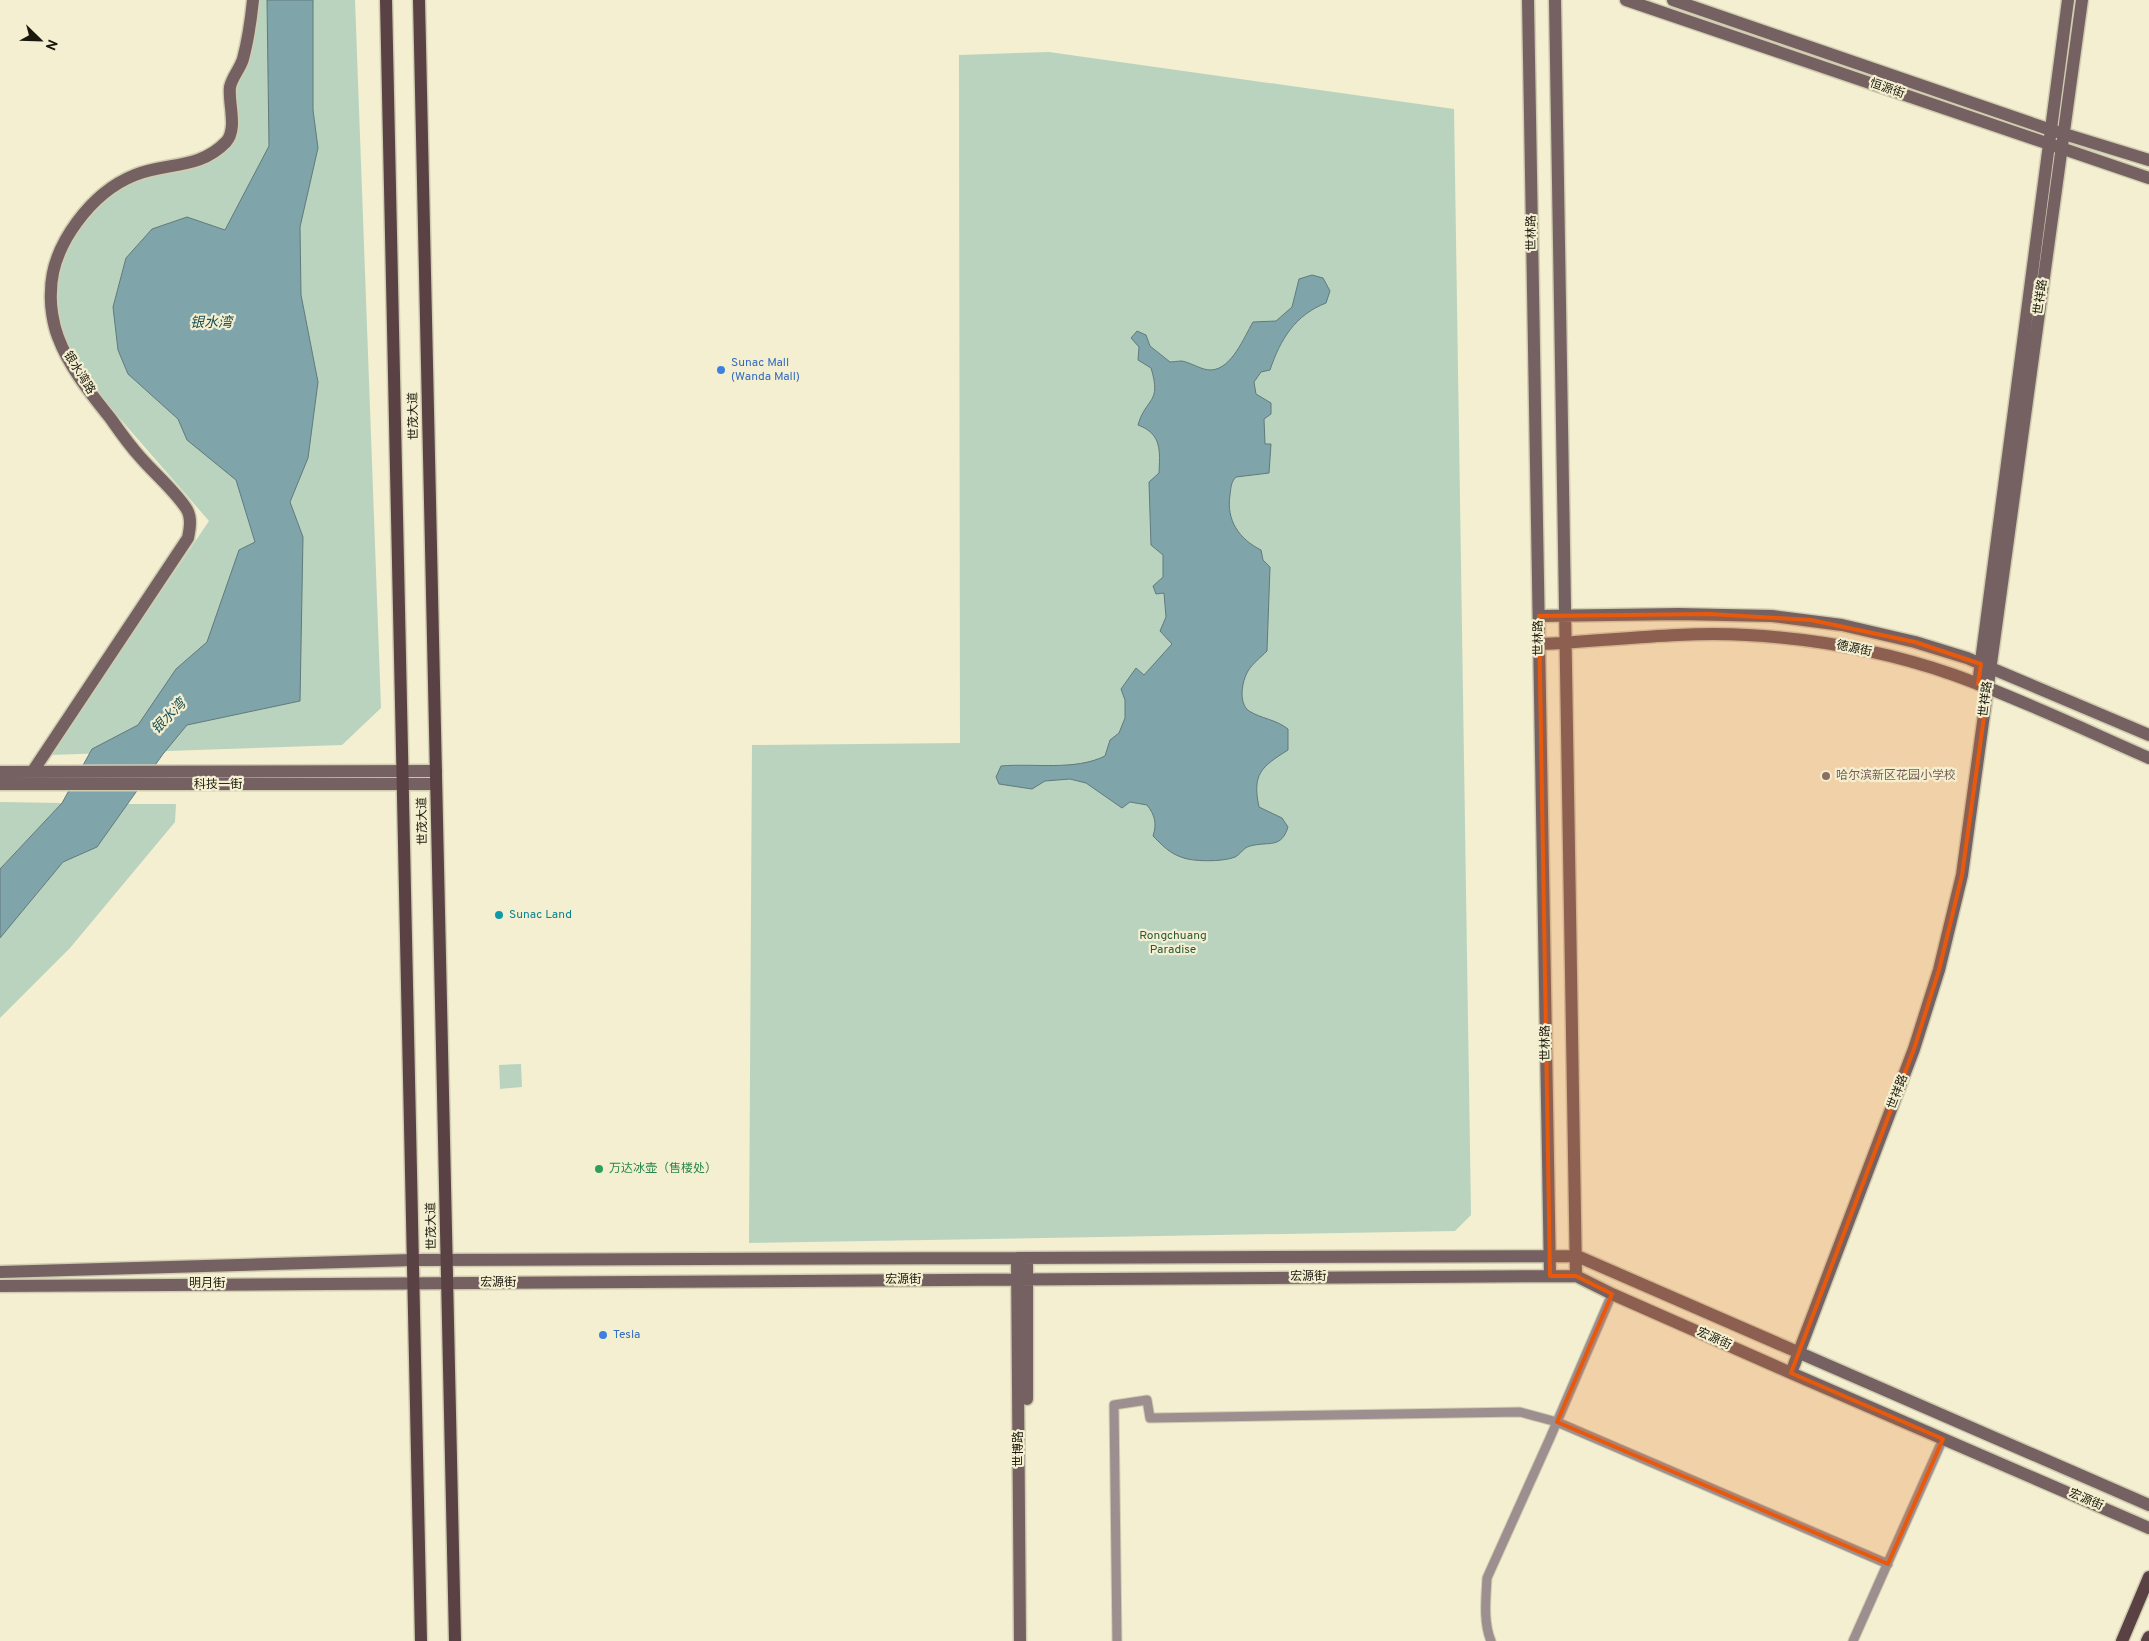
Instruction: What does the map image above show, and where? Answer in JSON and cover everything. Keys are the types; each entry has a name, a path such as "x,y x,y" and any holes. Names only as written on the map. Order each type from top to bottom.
{"main road":[{"name":"银水湾路","path":"34,775 188,538 191,524 187,510 137,454 85,385 57,336 50,292 54,270 66,238 78,220 98,199 118,184 136,175 187,165 204,158 226,142 231,134 230,85 242,61 254,0"},
{"name":"世茂大道","path":"386,0 421,1641"},
{"name":"世茂大道","path":"419,0 456,1641"},
{"name":"世林路","path":"1528,0 1550,1276"},
{"path":"1555,0 1576,1276"},
{"name":"恒源街","path":"1626,0 2149,178"},
{"name":"恒源街","path":"1673,0 2051,130 2149,160"},
{"name":"世祥路","path":"1986,665 2068,0"},
{"name":"世祥路","path":"1791,1373 1914,1049 1940,970 1962,875 1983,686 2082,0"},
{"name":"德源街","path":"1539,616 1710,614 1772,616 1811,620 1915,642 1986,665 2149,735"},
{"name":"德源街","path":"1540,644 1703,634 1747,635 1827,643 1884,655 1952,674 2149,758"},
{"name":"科技一街","path":"0,784 34,775 186,771 436,771"},
{"name":"科技一街","path":"0,772 188,785 436,784"},
{"name":"宏源街","path":"413,1260 1577,1256 2149,1505"},
{"name":"世博路","path":"1020,1641 1022,1258"},
{"name":"明月街","path":"0,1272 413,1260"},
{"name":"宏源街","path":"414,1283 1576,1276 1612,1294 1791,1373 2149,1528"},
{"name":"世博路","path":"1022,1279 1028,1641"},
{"name":"明月街","path":"0,1286 414,1283"},
{"path":"2122,1641 2149,1577"},
{"path":"2148,1641 2149,1637"}],"street":[{"path":"1491,1641 1488,1633 1485,1600 1487,1578 1612,1294"},
{"path":"1117,1641 1114,1405 1147,1400 1150,1418 1520,1412 1557,1422 1888,1564"},
{"path":"1852,1641 1943,1439"}],"highlighted area":[{"path":"1710,614 1811,620 1915,642 1981,664 1978,684 1988,688 1962,875 1939,970 1914,1049 1791,1373 1943,1439 1888,1564 1557,1422 1612,1294 1576,1276 1550,1276 1539,616"}],"green space":[{"path":"249,0 355,0 381,708 342,745 50,755 209,521 62,352 51,268 95,198 172,166 228,146 235,70"},
{"name":"Rongchuang Paradise","path":"1049,52 1454,109 1471,1215 1455,1231 749,1243 752,745 960,743 959,55"},
{"path":"0,802 62,803 0,869"},
{"path":"127,804 176,804 175,822 70,948 0,1018 0,938 63,862 97,847"},
{"path":"521,1064 522,1087 500,1089 499,1065"}],"water":[{"name":"银水湾","path":"267,0 313,0 313,110 318,148 300,227 301,295 318,382 308,458 290,502 303,537 300,701 187,725 163,754 97,847 63,862 0,938 0,869 62,803 92,749 138,725 176,669 207,642 239,550 255,542 236,480 187,440 178,419 128,374 118,350 113,307 126,258 152,229 187,217 225,230 269,146"},
{"path":"1312,275 1323,278 1330,291 1326,303 1315,308 1297,322 1284,339 1270,370 1261,372 1254,382 1256,394 1271,403 1271,414 1264,419 1265,444 1271,444 1269,473 1236,477 1233,481 1229,504 1232,520 1236,528 1246,540 1261,550 1263,560 1270,567 1267,651 1248,671 1244,680 1242,697 1243,703 1249,711 1288,729 1288,750 1265,767 1258,779 1257,787 1259,807 1282,818 1288,827 1282,839 1274,843 1250,846 1230,859 1200,861 1186,859 1173,853 1153,836 1155,820 1147,805 1130,802 1122,808 1086,783 1070,779 1045,781 1032,789 999,784 996,777 1001,766 1067,765 1093,761 1105,756 1110,740 1119,733 1125,718 1125,700 1121,689 1136,668 1144,675 1172,644 1160,631 1166,617 1164,593 1156,594 1153,586 1163,577 1163,555 1151,545 1149,482 1159,473 1160,457 1158,444 1152,433 1138,425 1141,416 1152,400 1155,388 1154,380 1151,368 1138,360 1139,347 1131,338 1137,331 1146,335 1150,346 1170,362 1182,361 1207,370 1218,368 1231,358 1253,322 1276,321 1292,307 1299,279"}],"place":[{"name":"Sunac Mall (Wanda Mall)","path":"721,370"},
{"name":"哈尔滨新区花园小学校","path":"1826,776"},
{"name":"Sunac Land","path":"499,915"},
{"name":"万达冰壶（售楼处）","path":"599,1169"},
{"name":"Tesla","path":"603,1335"}]}
